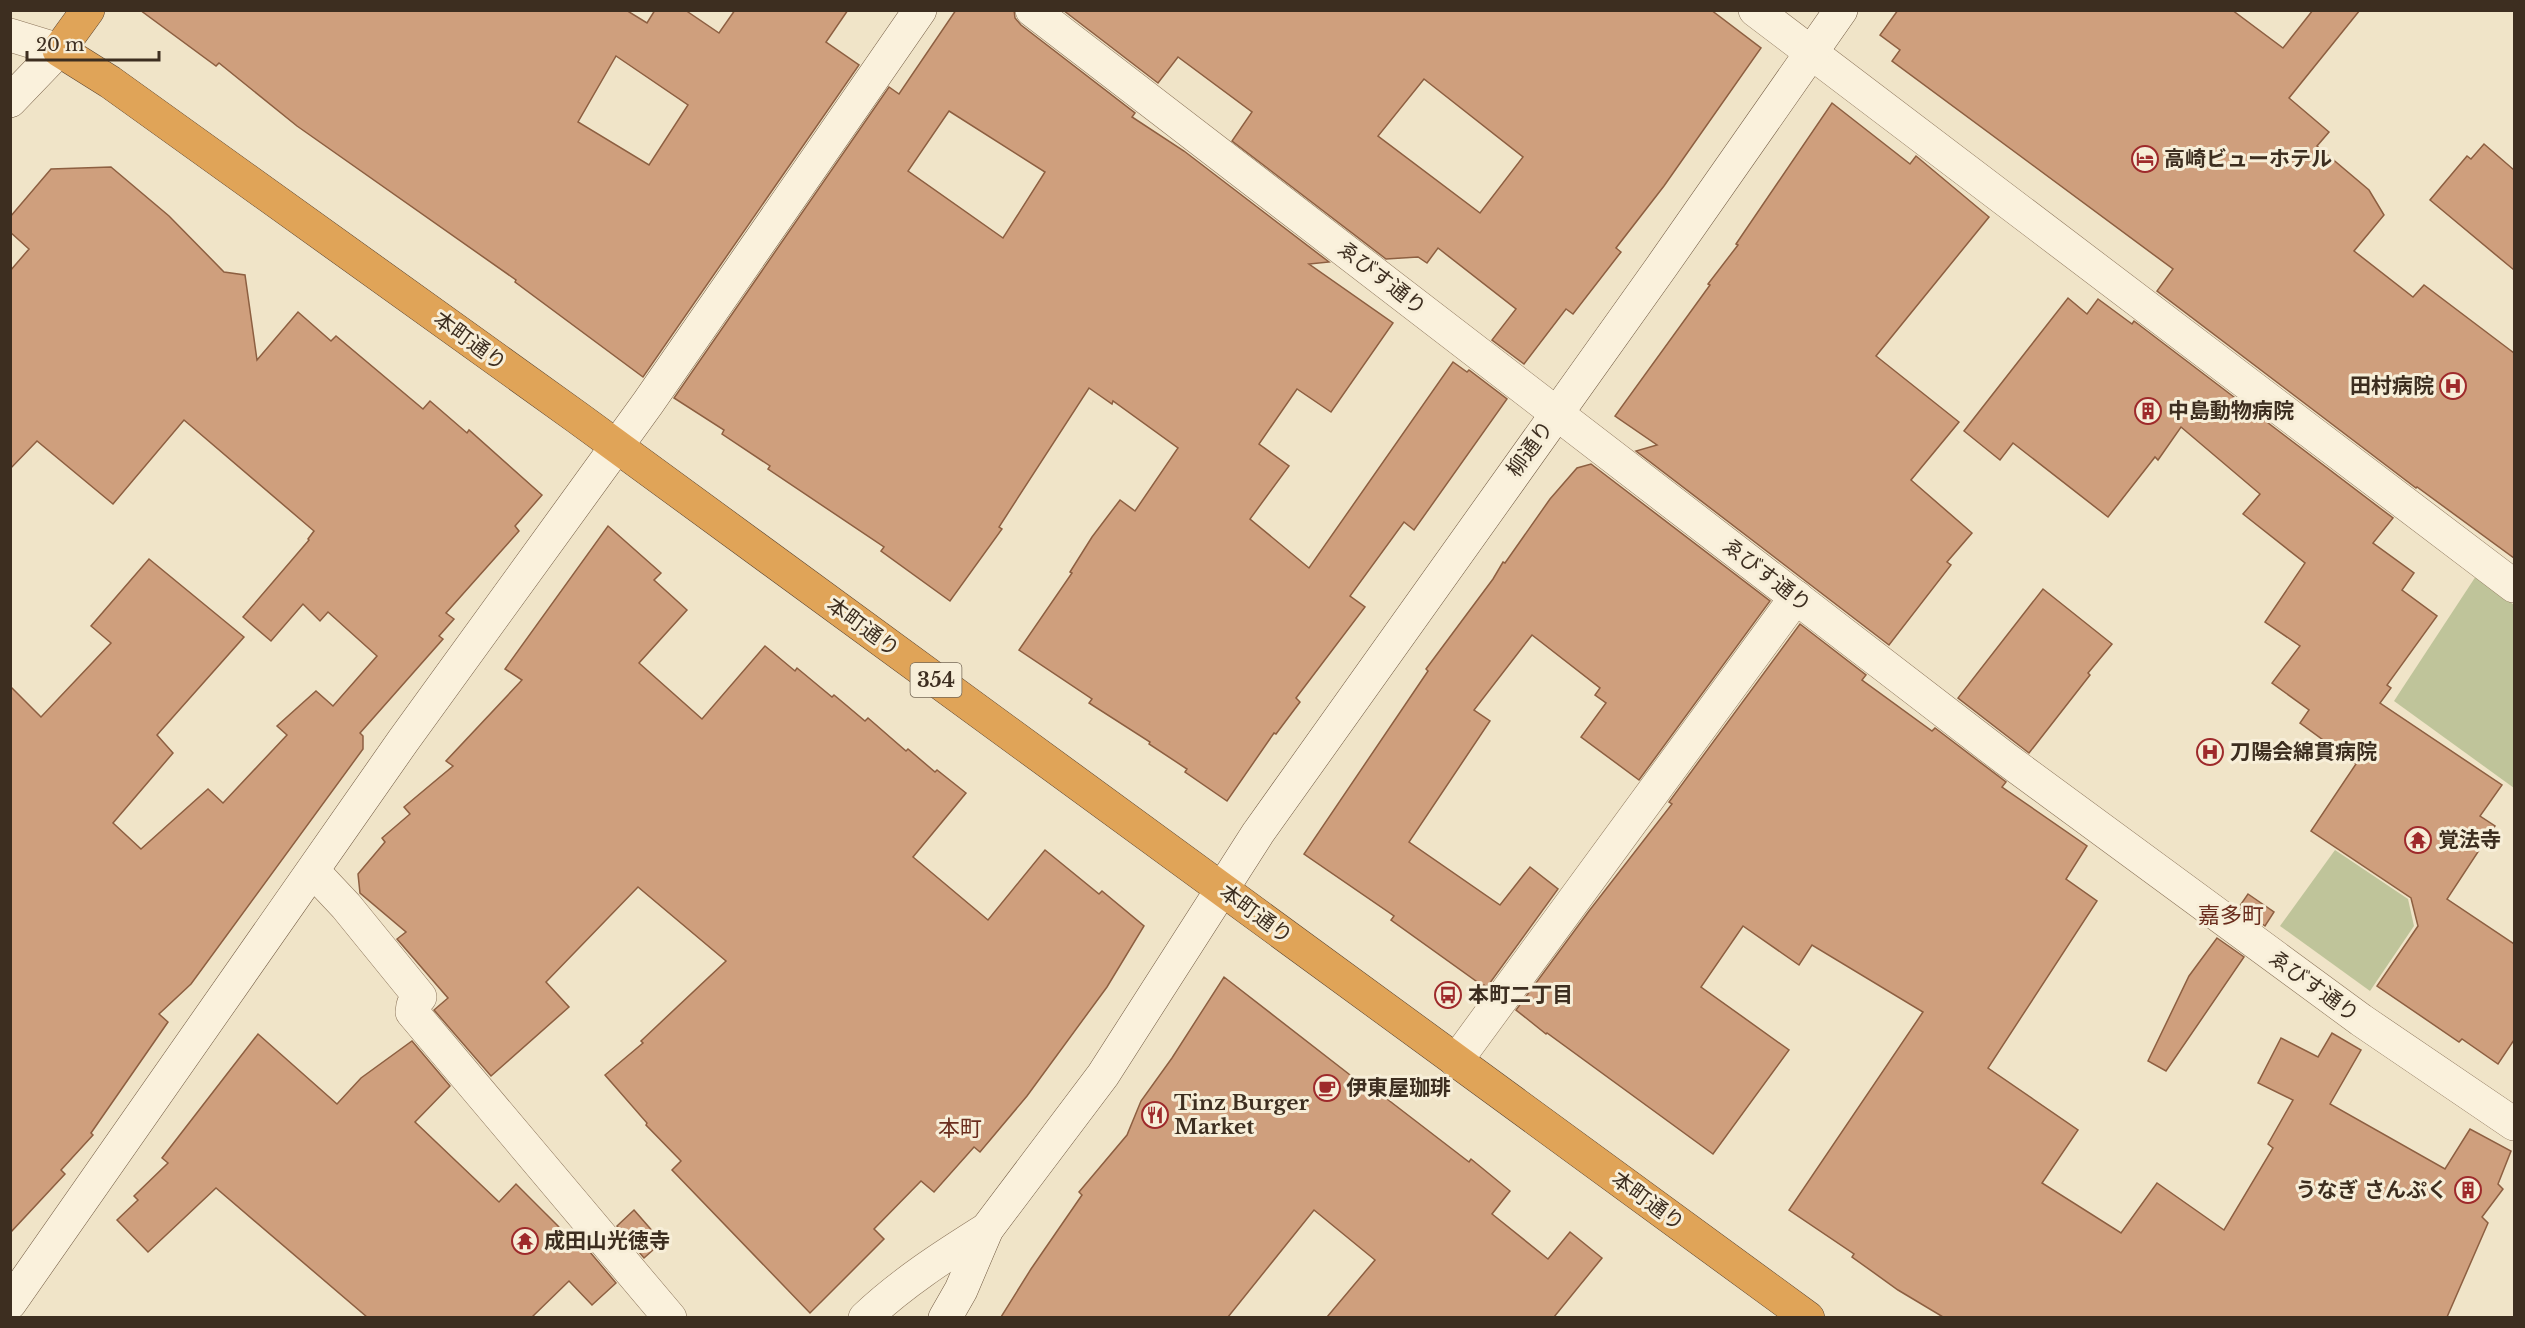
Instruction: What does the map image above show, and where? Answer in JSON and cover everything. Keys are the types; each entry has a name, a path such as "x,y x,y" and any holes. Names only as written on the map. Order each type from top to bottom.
{"highway":[{"path":"59,50 88,10"},
{"name":"本町通り","path":"59,50 119,89 616,446 1808,1317"}],"street":[{"path":"10,1303 314,872 403,741 648,403 920,10"},
{"name":"ゑびす通り","path":"1032,10 2006,759 2361,1020 2514,1124"},
{"path":"1755,10 2514,586"},
{"name":"柳通り","path":"987,1229 1102,1075 1258,833 1841,10"},
{"path":"10,35 59,50 10,102"},
{"path":"1456,1061 1796,597"},
{"path":"314,872 346,906 420,997 413,1005 412,1012 670,1317"},
{"path":"865,1317 932,1264 987,1229"},
{"path":"945,1317 961,1290 987,1229"}],"green space":[{"path":"2476,576 2514,605 2514,788 2394,701"},
{"path":"2335,850 2408,899 2414,926 2370,991 2280,926"}],"building":[{"path":"140,10 626,10 647,23 655,10 685,10 719,33 735,10 848,10 826,42 859,65 643,377 515,282 516,280 297,126 219,63 216,66","holes":["616,56 688,105 649,165 578,122"]},
{"path":"956,10 1014,10 1015,18 1021,25 1135,113 1132,117 1184,151 1329,262 1309,264 1393,323 1331,412 1297,389 1259,444 1289,466 1250,519 1309,568 1453,362 1467,372 1469,370 1507,399 1414,530 1404,522 1350,596 1365,607 1296,698 1300,702 1276,734 1274,733 1227,801 1185,772 1187,769 1149,744 1150,742 1089,703 1092,699 1019,650 1072,573 1070,572 1092,537 1120,500 1135,511 1178,448 1113,401 1112,404 1089,388 999,527 1002,529 950,601 881,551 884,547 768,469 770,466 722,434 724,430 674,398 889,87 899,94","holes":["949,111 1045,172 1003,238 908,171"]},
{"path":"1063,10 1711,10 1761,48 1664,186 1616,248 1621,252 1573,314 1566,309 1524,364 1492,340 1516,309 1438,248 1427,263 1418,257 1386,259 1232,141 1252,112 1178,57 1158,83","holes":["1424,79 1523,157 1480,213 1378,136"]},
{"path":"1898,10 2232,10 2283,48 2313,10 2360,10 2289,98 2329,132 2317,146 2369,190 2384,215 2354,251 2413,297 2424,285 2514,353 2514,558 2416,488 2157,291 2173,269 1892,61 1900,50 1880,35"},
{"path":"1832,103 1910,164 1916,156 1989,217 1876,356 1959,422 1911,480 1972,533 1947,562 1951,565 1889,645 1636,451 1657,445 1615,416 1738,245 1736,244"},
{"path":"2484,144 2514,170 2514,270 2430,200 2467,156 2471,159"},
{"path":"111,167 169,216 224,272 245,275 257,360 298,312 331,341 336,336 423,409 430,401 467,433 469,430 542,495 515,526 519,531 446,613 454,619 439,636 443,639 360,733 363,736 363,749 191,984 159,1014 168,1022 91,1133 93,1135 61,1170 65,1174 10,1233 10,686 41,717 111,643 91,626 149,559 244,637 157,735 173,753 113,823 141,849 208,789 223,803 287,735 277,726 316,691 333,706 377,656 328,612 320,621 303,604 271,641 243,617 309,540 314,531 184,420 113,504 37,441 10,469 10,271 29,249 10,232 10,217 51,169"},
{"path":"2068,298 2087,314 2098,299 2132,324 2134,321 2393,518 2373,543 2414,573 2402,590 2437,616 2387,685 2391,688 2380,703 2502,785 2480,816 2495,826 2447,899 2514,944 2514,1040 2498,1064 2462,1039 2459,1042 2377,986 2418,926 2411,898 2311,831 2356,764 2300,723 2309,710 2272,683 2300,646 2265,622 2305,563 2243,514 2260,494 2181,427 2158,460 2155,457 2108,517 2013,443 2000,460 1964,431"},
{"path":"1591,464 1770,601 1639,780 1581,737 1606,703 1595,695 1600,688 1532,635 1474,710 1490,721 1409,842 1500,905 1530,867 1558,889 1487,987 1391,920 1394,916 1304,854 1428,671 1426,669 1493,579 1503,562 1505,563 1550,499 1577,468"},
{"path":"608,526 661,573 654,580 687,610 639,663 702,719 765,646 795,671 797,668 832,697 834,695 865,721 868,718 906,751 908,749 935,772 937,770 966,793 913,857 988,920 1045,850 1099,894 1102,891 1144,926 1107,987 1027,1096 980,1152 974,1147 934,1192 921,1181 874,1229 884,1239 810,1313 672,1170 681,1161 646,1125 647,1123 605,1075 643,1043 641,1041 726,961 638,887 546,982 569,1007 491,1076 434,1010 448,998 397,939 406,932 360,893 358,874 385,842 382,838 410,814 404,807 453,766 446,761 522,680 505,669"},
{"path":"2043,589 2112,644 2029,753 1958,698"},
{"path":"1800,624 1866,675 1862,680 1932,731 1935,728 2006,782 2002,787 2087,846 2066,879 2097,901 1988,1068 2078,1130 2042,1183 2121,1233 2157,1183 2224,1230 2273,1148 2268,1144 2293,1100 2258,1083 2281,1038 2318,1057 2332,1033 2361,1050 2330,1104 2445,1169 2470,1129 2511,1151 2498,1184 2503,1189 2482,1217 2488,1223 2447,1317 1943,1317 1898,1290 1852,1257 1854,1254 1789,1210 1923,1012 1812,945 1799,965 1743,926 1701,987 1789,1050 1713,1154 1516,1010 1672,804 1669,802"},
{"path":"2248,894 2274,912 2265,926 2239,907"},
{"path":"2217,938 2244,957 2166,1071 2148,1061 2189,976"},
{"path":"1224,977 1372,1092 1374,1089 1469,1162 1471,1159 1510,1191 1492,1214 1548,1259 1570,1232 1602,1258 1554,1317 1327,1317 1375,1260 1314,1210 1228,1317 1001,1317 1082,1195 1079,1192 1127,1135 1141,1101 1172,1058"},
{"path":"258,1034 337,1104 361,1078 412,1041 450,1086 415,1122 499,1202 516,1184 575,1243 579,1239 616,1283 592,1305 569,1281 532,1317 367,1317 216,1188 148,1252 117,1220 138,1200 134,1196 168,1163 162,1158"},
{"path":"634,1210 662,1242 644,1258 617,1226"}],"place":[{"name":"高崎ビューホテル","path":"2145,159"},
{"name":"田村病院","path":"2453,386"},
{"name":"中島動物病院","path":"2148,411"},
{"name":"刀陽会綿貫病院","path":"2210,752"},
{"name":"覚法寺","path":"2418,840"},
{"name":"本町二丁目","path":"1448,995"},
{"name":"伊東屋珈琲","path":"1327,1088"},
{"name":"Tinz Burger Market","path":"1155,1115"},
{"name":"うなぎ さんぷく","path":"2468,1190"},
{"name":"成田山光徳寺","path":"525,1241"}],"district":[{"name":"嘉多町","path":"2231,915"},
{"name":"本町","path":"960,1128"}]}
